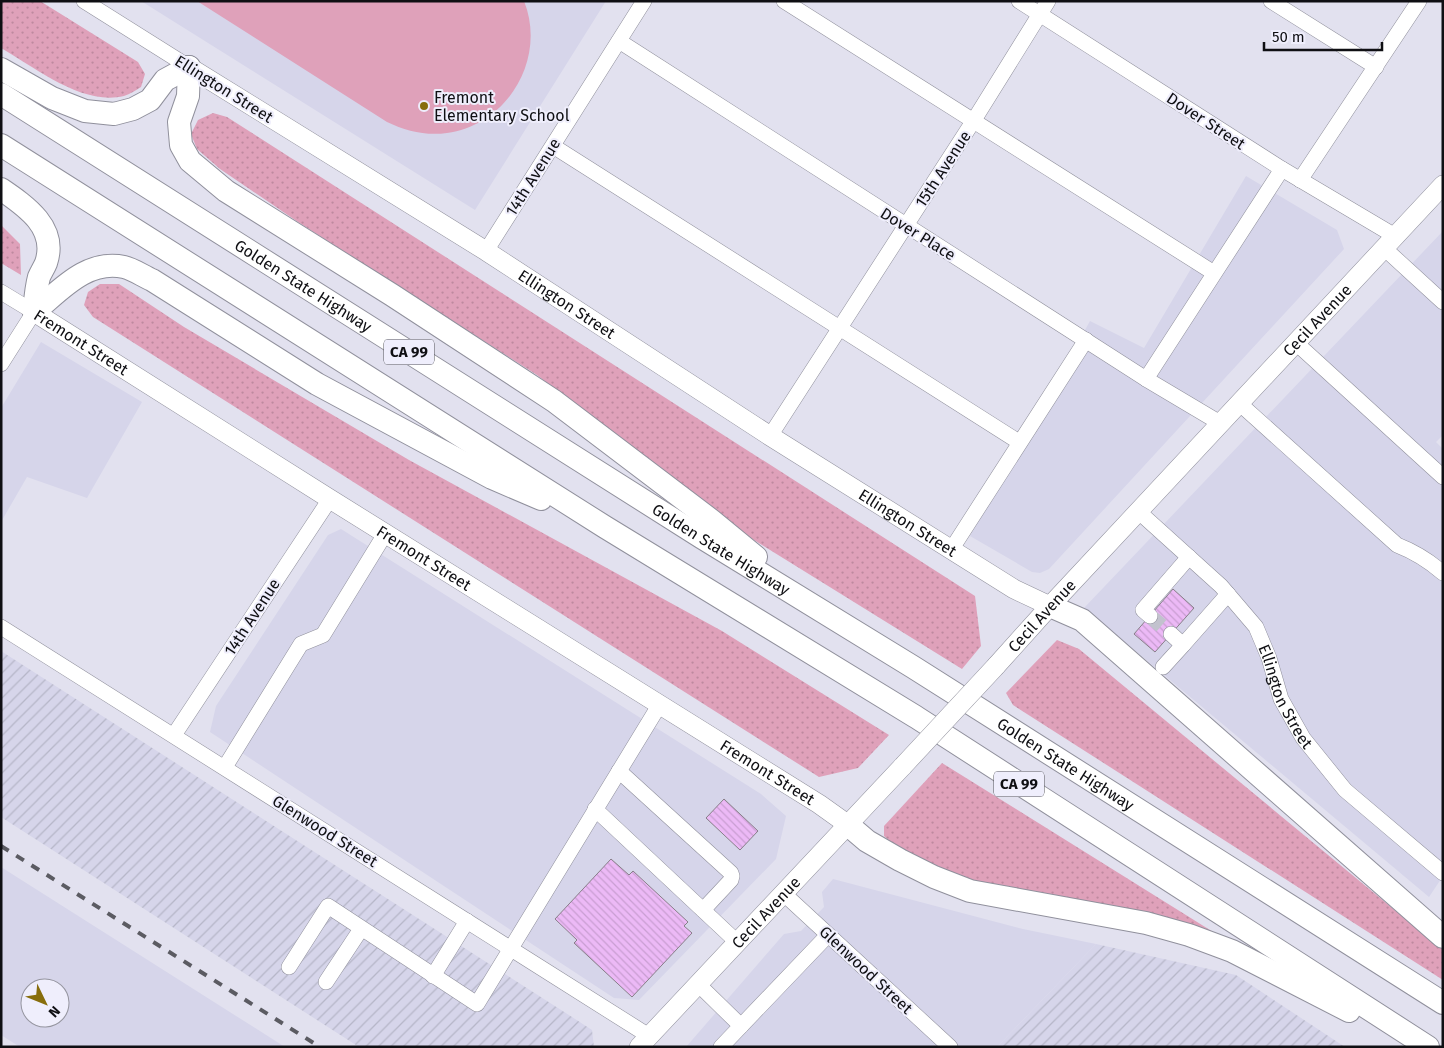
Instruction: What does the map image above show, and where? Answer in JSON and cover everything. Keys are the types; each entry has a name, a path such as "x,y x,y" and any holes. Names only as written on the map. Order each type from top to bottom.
{"highway":[{"path":"1,69 52,98 77,108 85,111 114,114 133,109 150,100 165,80 189,67"},
{"path":"189,67 188,96 179,122 181,145 190,161 207,176 226,191 392,295 554,401 711,520 817,608"},
{"name":"Golden State Highway","path":"1,94 921,672 1443,1003"},
{"name":"CA 99","path":"1,145 605,527 916,717 1428,1047"},
{"path":"1,189 25,204 40,221 48,242 46,262 39,278 34,312"},
{"path":"34,312 76,276 98,266 124,267 152,280 316,384 492,478 605,527"},
{"path":"1050,606 1082,620 1443,937"},
{"path":"847,824 867,840 900,860 934,877 970,891 1146,923 1189,935 1232,951 1418,1047"}],"main road":[{"name":"Ellington Street","path":"189,67 486,251 770,436 951,550 1014,589 1050,606"},
{"name":"Cecil Avenue","path":"644,1041 996,666 1443,184"},
{"name":"Fremont Street","path":"34,312 385,534 820,804 847,824"}],"street":[{"name":"Ellington Street","path":"84,1 189,67"},
{"name":"14th Avenue","path":"486,251 644,1"},
{"path":"784,1 1214,274"},
{"name":"Dover Street","path":"1019,1 1300,180 1389,242 1443,302"},
{"name":"15th Avenue","path":"770,436 974,120 1048,1"},
{"path":"1271,1 1376,67"},
{"path":"1300,180 1419,1"},
{"name":"Dover Place","path":"619,41 1146,379 1220,423"},
{"path":"553,146 1018,442"},
{"path":"1146,379 1282,169"},
{"name":"Fremont Street","path":"1,292 34,312"},
{"path":"1,364 34,312"},
{"path":"951,550 1018,442 1086,340"},
{"path":"1295,342 1443,477"},
{"path":"1239,402 1397,545 1415,552 1443,573"},
{"name":"14th Avenue","path":"174,735 330,499"},
{"name":"Ellington Street","path":"1139,512 1228,594 1256,627 1270,658 1281,699 1304,738 1345,790 1443,873"},
{"path":"225,767 301,644 323,635 385,534"},
{"path":"1150,616 1143,610 1189,558"},
{"path":"1163,667 1228,594"},
{"name":"Glenwood Street","path":"1,627 510,948 644,1041"},
{"path":"1171,634 1183,645"},
{"path":"289,967 328,906 477,1004 660,704"},
{"path":"619,771 731,873 731,880 703,910"},
{"path":"596,809 737,942"},
{"name":"Glenwood Street","path":"783,893 949,1047"},
{"path":"433,976 467,921"},
{"path":"326,982 362,929"},
{"path":"721,1047 828,935"},
{"path":"698,984 741,1026"}],"shaded area":[{"path":"1,1 40,1 138,62 145,74 141,87 124,96 108,98 92,96 44,75 1,48"},
{"name":"Fremont Elementary School","path":"141,1 606,1 475,210"},
{"path":"197,1 524,1 530,23 530,45 526,66 517,85 504,103 488,117 469,127 447,133 424,133 401,128 387,122"},
{"path":"213,113 227,117 975,596 981,646 962,669 725,522 537,375 298,222 220,169 197,149 191,134 198,120"},
{"path":"1246,176 1337,230 1344,249 1049,569 1040,573 1032,572 970,536 1090,321 1144,348"},
{"path":"1,225 20,244 21,275 1,263"},
{"path":"1443,231 1443,435 1436,442 1443,449 1443,876 1429,897 1084,608"},
{"path":"100,284 119,284 184,327 409,460 722,631 889,735 858,768 819,777 93,317 84,305 88,292"},
{"path":"41,342 142,402 87,498 27,477 1,522 1,408"},
{"path":"341,529 761,794 786,816 776,859 639,1000 614,998 210,732 216,706 328,535"},
{"path":"1057,640 1079,649 1443,950 1443,980 1013,705 1006,693"},
{"path":"1,651 592,1030 594,1047 359,1047 1,817"},
{"path":"942,763 1226,940 972,883 904,853 884,836 884,826"},
{"path":"1,867 285,1047 20,1047 1,1035"},
{"path":"833,879 1023,929 1096,944 997,1047 686,1047 784,934 801,931 824,907 822,892"},
{"path":"1096,944 1236,975 1345,1047 997,1047"}],"building":[{"path":"1173,589 1194,608 1155,652 1134,634"},
{"path":"724,799 758,831 740,850 706,818"},
{"path":"611,859 629,875 633,871 688,922 684,926 692,933 632,997 574,943 577,940 555,919"}],"tunnel":[{"path":"1150,616 1171,634"}],"railway":[{"path":"1,846 320,1047"}],"place":[{"name":"Fremont Elementary School","path":"424,106"}]}
